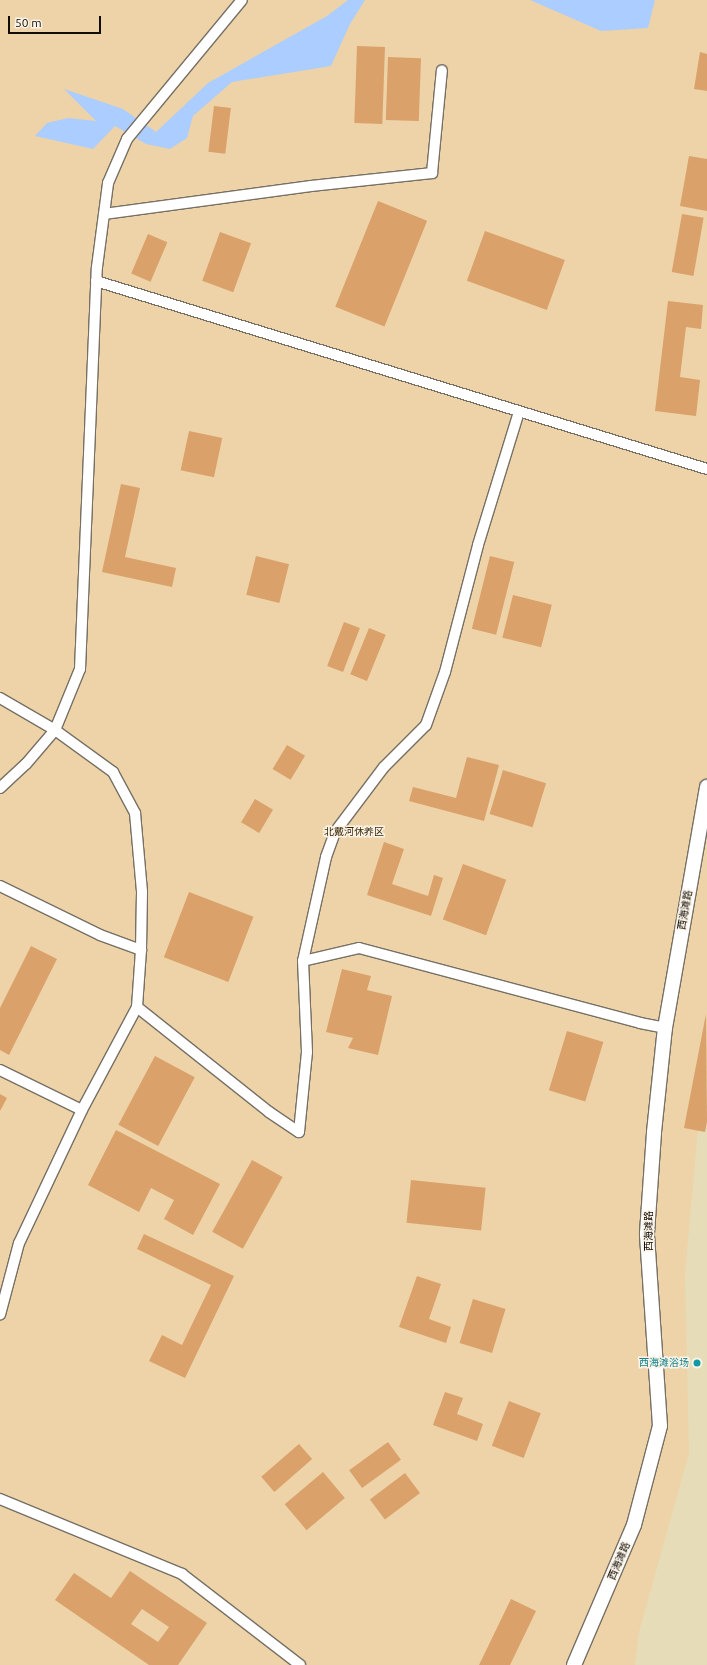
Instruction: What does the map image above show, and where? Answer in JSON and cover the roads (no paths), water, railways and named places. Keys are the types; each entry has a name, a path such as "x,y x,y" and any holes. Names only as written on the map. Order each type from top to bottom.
{"main road":[{"name":"西海滩路","path":"574,1665 634,1524 660,1426 647,1233 654,1132 665,1028 707,786"}],"street":[{"path":"0,788 26,764 55,730 80,669 96,281 108,183 127,139 242,0"},
{"path":"104,214 311,186 432,173 442,70"},
{"path":"96,281 707,469"},
{"path":"137,1007 269,1112 299,1132 308,1052 303,961 326,857 335,832 384,767 426,726 445,672 478,545 519,412"},
{"path":"0,698 55,730 113,772 135,813 142,892 142,950 137,1007 82,1110 19,1243 0,1315"},
{"path":"0,886 100,935 142,950"},
{"path":"303,961 359,948 640,1023 665,1028"},
{"path":"0,1070 82,1110"},
{"path":"0,1499 182,1574 300,1665"}],"water":[{"path":"348,0 365,0 350,24 331,66 232,82 193,116 187,138 170,149 146,144 115,126 93,149 35,136 47,123 68,118 96,121 64,89 123,109 156,132 208,83 327,16"},
{"path":"530,0 655,0 648,28 601,31"}],"place":[{"name":"西海滩浴场","path":"697,1363"}],"park label":[{"name":"北戴河休养区","path":"354,832"}]}
